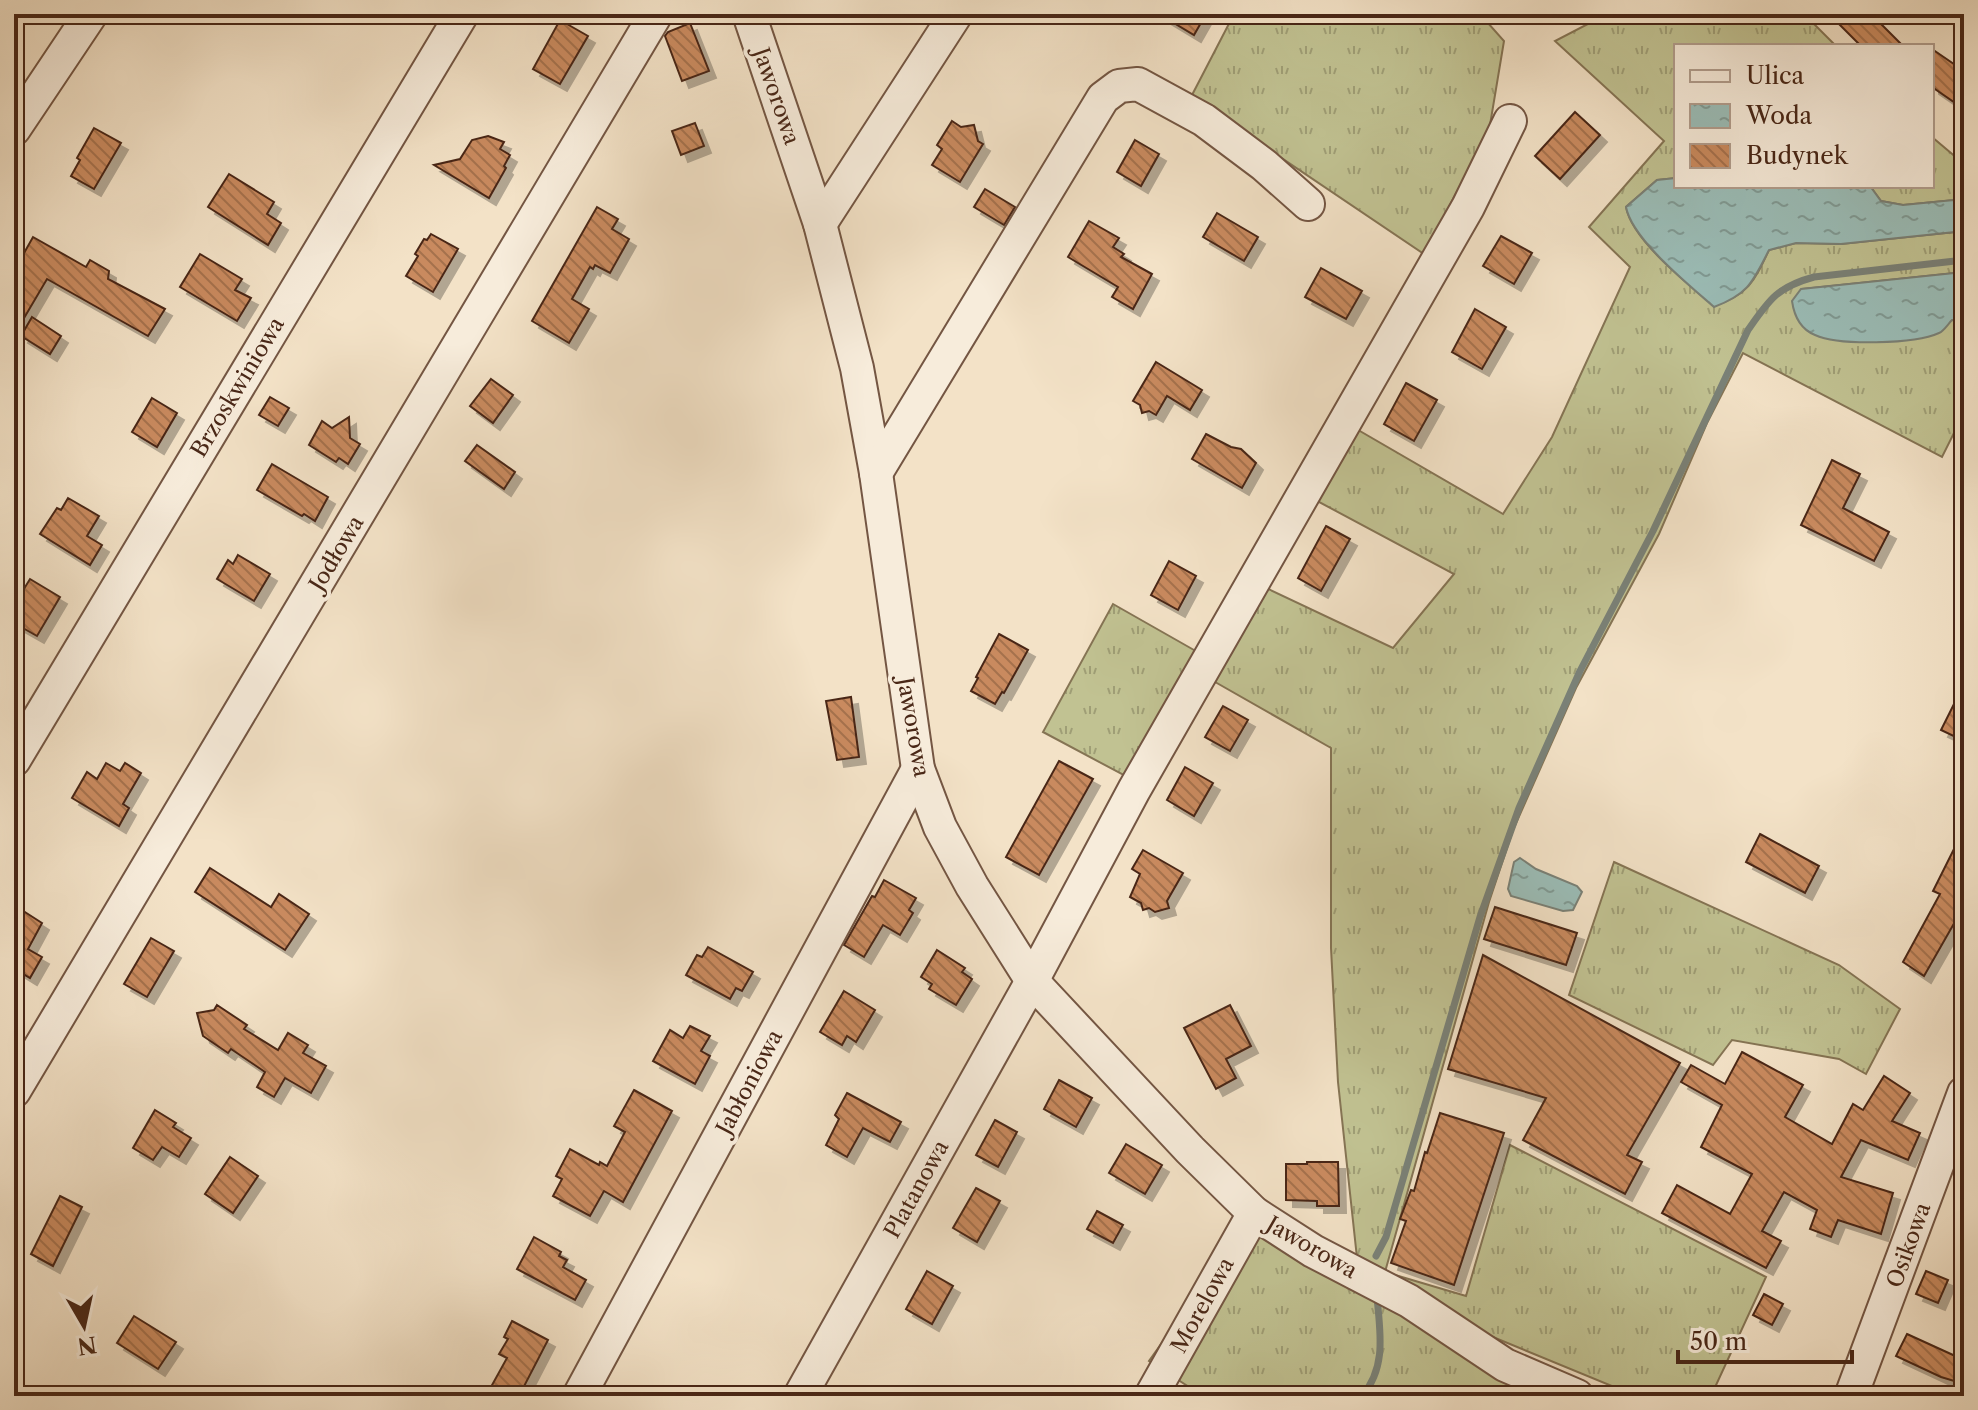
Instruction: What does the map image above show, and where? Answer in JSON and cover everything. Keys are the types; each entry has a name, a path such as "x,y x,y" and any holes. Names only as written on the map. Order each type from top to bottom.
{"street":[{"path":"14,129 91,14"},
{"name":"Brzoskwiniowa","path":"14,760 462,14"},
{"name":"Jodłowa","path":"14,1091 656,14"},
{"name":"Jaworowa","path":"749,14 820,224 857,368 876,473 918,769 940,827 972,886 1032,981 1136,1094 1254,1213 1313,1251 1409,1301 1539,1389 1577,1396"},
{"path":"820,224 956,14"},
{"path":"876,473 1103,98 1119,86 1138,84 1204,120 1264,165 1308,204"},
{"name":"Platanowa","path":"800,1396 1032,981 1134,790 1468,207 1510,121"},
{"name":"Jabłoniowa","path":"579,1396 918,769"},
{"name":"Osikowa","path":"1851,1396 1964,1093"},
{"name":"Morelowa","path":"1151,1396 1254,1213"}],"green space":[{"path":"1234,14 1480,14 1504,41 1489,131 1424,254 1191,97"},
{"path":"1607,14 1804,14 1834,44 1674,44 1674,178 1657,180 1626,207 1630,220 1662,261 1714,306 1735,297 1749,286 1769,250 1796,243 1841,244 1955,232 1964,225 1964,272 1802,289 1964,321 1964,413 1942,457 1743,353 1707,423 1659,534 1576,688 1513,830 1489,902 1385,1272 1466,1296 1510,1145 1766,1277 1711,1396 1636,1396 1459,1323 1509,1380 1512,1396 1203,1396 1149,1361 1219,1263 1271,1209 1357,1258 1338,1082 1331,948 1331,748 1194,670 1133,780 1043,732 1113,604 1201,654 1243,577 1393,648 1454,574 1291,487 1334,416 1503,514 1552,437 1630,267 1589,227 1664,141 1555,41"},
{"path":"1934,139 1964,164 1964,210 1954,200 1903,205 1881,201 1871,188 1934,188"},
{"path":"1614,862 1839,965 1900,1009 1866,1074 1839,1059 1732,1040 1713,1065 1569,995"}],"water":[{"path":"1674,178 1674,188 1871,188 1881,201 1903,205 1954,200 1964,210 1964,225 1955,232 1841,244 1796,243 1769,250 1749,285 1735,297 1714,307 1676,274 1630,220 1626,207 1657,180"},
{"path":"1964,272 1964,321 1952,320 1941,332 1913,340 1877,342 1826,339 1805,329 1792,301 1801,289"},
{"path":"1520,858 1536,869 1577,886 1582,892 1573,910 1563,911 1511,896 1508,889 1514,862"}],"building":[{"path":"1159,14 1206,14 1194,35"},
{"path":"1829,14 1871,14 1901,44 1859,44"},
{"path":"560,20 588,36 560,84 533,69"},
{"path":"690,23 709,71 682,81 665,36"},
{"path":"1934,50 1964,71 1964,109 1934,88"},
{"path":"1575,112 1600,135 1560,179 1535,156"},
{"path":"952,121 961,127 974,125 978,141 983,144 960,182 932,165 942,149 937,145"},
{"path":"695,123 704,146 681,155 672,131"},
{"path":"94,128 121,143 94,189 71,176"},
{"path":"488,136 504,142 500,149 510,155 489,198 434,165 460,159 472,140"},
{"path":"1135,140 1159,154 1141,186 1117,172"},
{"path":"229,174 274,202 267,214 281,223 268,245 208,207"},
{"path":"985,189 1015,207 1004,225 974,207"},
{"path":"597,207 618,219 612,229 629,239 610,273 595,265 593,269 590,267 572,299 589,309 569,343 532,321"},
{"path":"1217,213 1258,237 1244,261 1203,237"},
{"path":"1089,221 1119,238 1113,247 1124,254 1121,257 1152,274 1133,309 1112,297 1118,287 1068,257"},
{"path":"431,234 458,249 433,292 406,276 418,256 415,254"},
{"path":"1501,236 1532,253 1514,284 1483,266"},
{"path":"33,237 86,267 90,260 109,271 108,279 165,309 148,336 47,279 14,335 14,271"},
{"path":"200,254 242,279 235,290 251,298 237,321 180,287"},
{"path":"1321,268 1362,291 1346,319 1305,297"},
{"path":"1475,309 1506,327 1482,369 1452,352"},
{"path":"32,317 61,336 50,354 21,336"},
{"path":"1156,362 1202,390 1190,410 1167,396 1156,415 1149,411 1142,413 1140,405 1133,401"},
{"path":"491,379 513,395 493,423 470,406"},
{"path":"1406,383 1437,400 1414,441 1384,424"},
{"path":"270,397 289,408 278,426 259,415"},
{"path":"152,398 177,413 157,447 132,432"},
{"path":"349,417 350,438 360,444 348,464 339,458 336,462 309,445 322,421 332,428"},
{"path":"1206,434 1241,449 1256,463 1242,488 1192,459"},
{"path":"477,445 515,472 504,489 465,461"},
{"path":"1832,460 1860,474 1843,508 1889,532 1874,561 1801,525"},
{"path":"272,464 328,497 315,521 257,490"},
{"path":"68,498 99,516 87,536 102,545 90,565 40,534 57,508 61,510"},
{"path":"1326,526 1350,539 1321,591 1298,578"},
{"path":"238,555 270,574 254,601 217,579 228,560 233,564"},
{"path":"1169,561 1196,576 1178,610 1151,595"},
{"path":"30,579 60,597 37,636 14,623 14,605"},
{"path":"999,634 1028,650 995,704 971,691"},
{"path":"1964,684 1964,741 1941,730"},
{"path":"851,697 859,757 837,760 826,701"},
{"path":"1223,706 1248,720 1230,751 1205,737"},
{"path":"1059,761 1093,779 1039,875 1006,857"},
{"path":"106,763 120,771 125,763 141,773 123,804 129,808 119,826 72,798 87,772 97,779"},
{"path":"1185,767 1213,783 1194,816 1167,800"},
{"path":"1964,829 1964,906 1924,976 1903,962 1940,894 1933,891"},
{"path":"1760,834 1819,866 1805,893 1746,862"},
{"path":"1143,850 1183,873 1167,901 1169,908 1155,912 1149,908 1143,910 1141,903 1130,897 1140,874 1132,869"},
{"path":"210,868 271,907 279,894 309,914 285,950 195,892"},
{"path":"884,880 916,898 909,910 913,913 900,935 883,925 864,957 844,945"},
{"path":"14,905 42,923 28,949 42,957 30,978 15,969 14,972"},
{"path":"1495,907 1577,933 1566,965 1484,939"},
{"path":"151,938 174,951 147,997 124,984"},
{"path":"708,947 753,972 742,991 736,988 730,999 686,975 697,955 702,957"},
{"path":"937,950 965,968 962,972 972,979 956,1005 929,989 932,984 921,977"},
{"path":"1483,955 1680,1063 1627,1155 1642,1162 1625,1194 1523,1140 1546,1098 1448,1069"},
{"path":"844,991 875,1010 856,1042 847,1036 842,1045 820,1032"},
{"path":"217,1005 247,1025 244,1029 278,1050 288,1033 308,1045 303,1053 326,1066 311,1093 285,1078 274,1097 257,1087 265,1072 231,1049 228,1053 203,1036 197,1013 214,1010"},
{"path":"1230,1005 1251,1046 1226,1059 1236,1078 1216,1089 1184,1028"},
{"path":"690,1026 710,1036 701,1051 710,1056 695,1084 653,1061 670,1030 683,1038"},
{"path":"1742,1052 1803,1085 1785,1117 1832,1144 1853,1104 1863,1110 1884,1076 1910,1093 1892,1121 1920,1133 1908,1160 1861,1140 1841,1177 1893,1193 1881,1234 1838,1220 1831,1237 1810,1229 1817,1210 1784,1192 1762,1231 1781,1241 1766,1268 1662,1213 1677,1185 1730,1214 1752,1174 1701,1147 1722,1105 1681,1082 1691,1065 1725,1084"},
{"path":"1059,1080 1092,1098 1076,1127 1044,1109"},
{"path":"634,1090 672,1111 623,1202 604,1191 590,1216 553,1196 562,1179 556,1176 570,1149 599,1165 600,1162 607,1166 625,1132 614,1126"},
{"path":"847,1093 901,1122 890,1142 863,1128 847,1157 826,1145 839,1119 835,1115"},
{"path":"155,1110 176,1123 173,1127 191,1138 179,1157 162,1147 153,1160 133,1148"},
{"path":"1440,1113 1504,1133 1454,1285 1391,1263 1406,1221 1400,1219 1411,1190 1414,1191"},
{"path":"995,1120 1017,1132 998,1167 976,1155"},
{"path":"1126,1144 1162,1165 1145,1194 1109,1173"},
{"path":"230,1157 258,1176 233,1213 205,1194"},
{"path":"1338,1162 1339,1206 1317,1206 1317,1201 1286,1200 1286,1164"},
{"path":"976,1188 1000,1201 977,1242 953,1228"},
{"path":"60,1196 82,1207 53,1266 31,1254"},
{"path":"1097,1211 1123,1225 1113,1243 1087,1229"},
{"path":"534,1237 561,1252 559,1256 567,1260 563,1267 586,1280 575,1300 517,1269"},
{"path":"927,1271 953,1286 932,1324 906,1309"},
{"path":"1926,1271 1948,1280 1938,1303 1916,1294"},
{"path":"1764,1294 1783,1304 1772,1325 1753,1315"},
{"path":"134,1316 176,1342 158,1369 117,1343"},
{"path":"512,1321 548,1340 519,1396 486,1396 507,1358 499,1354 508,1339 504,1337"},
{"path":"1907,1334 1964,1360 1964,1384 1896,1356"}],"waterway":[{"path":"1376,1256 1386,1237 1480,917 1519,808 1580,671 1653,531 1748,330 1775,296 1801,281 1964,260"},
{"path":"1362,1396 1379,1361 1377,1297"}]}
